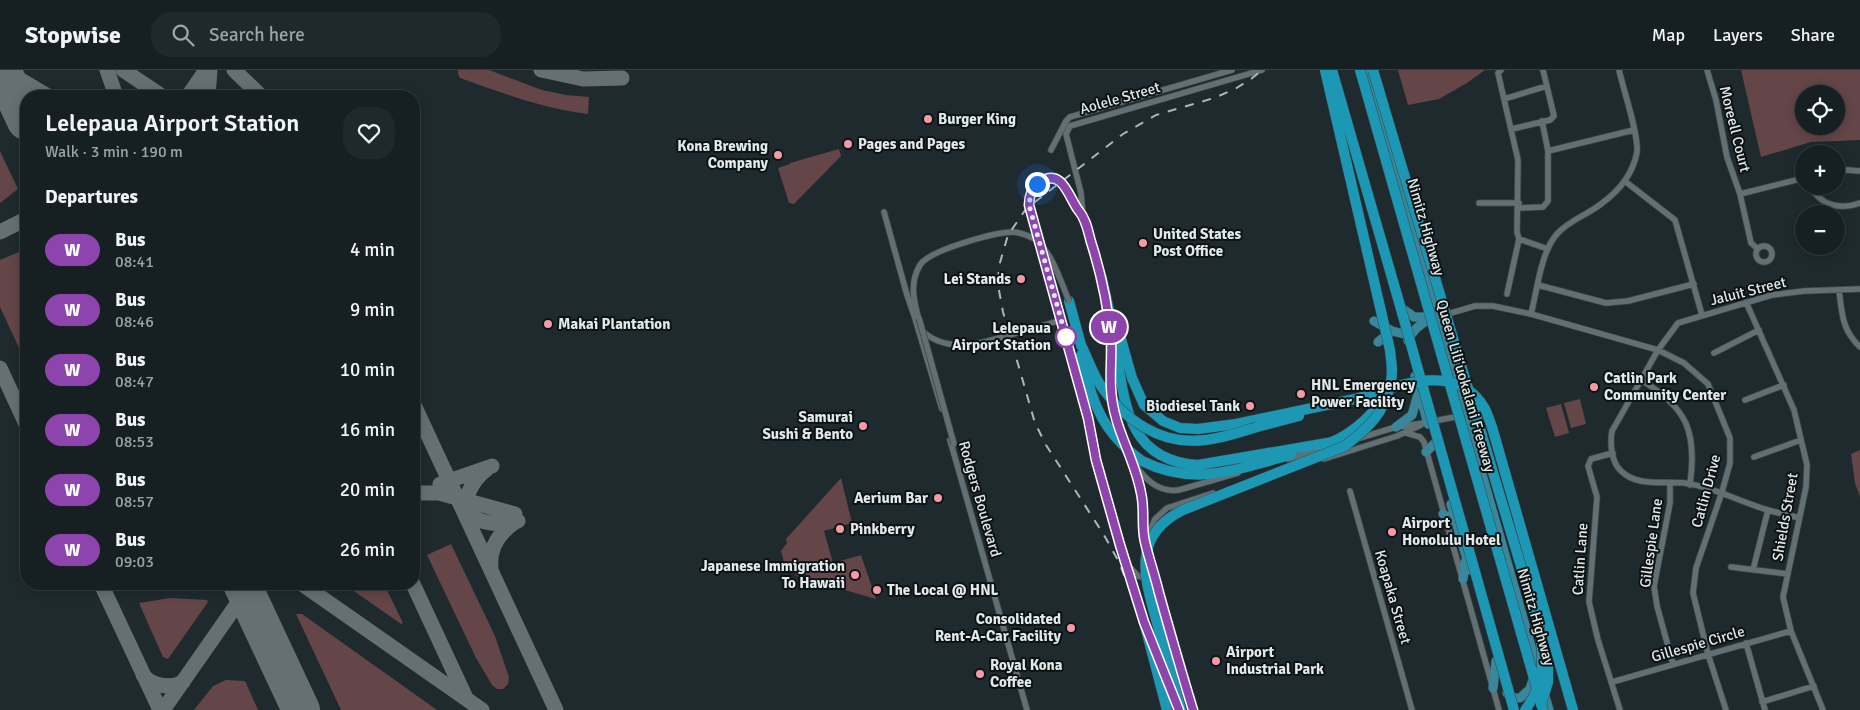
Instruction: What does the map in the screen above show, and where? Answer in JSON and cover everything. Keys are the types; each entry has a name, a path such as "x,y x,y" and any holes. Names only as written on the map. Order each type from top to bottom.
{"highway":[{"name":"Queen Liliʻuokalani Freeway","path":"1360,70 1543,710"},
{"path":"1373,70 1547,652 1549,670 1546,694 1539,710"},
{"path":"1180,710 1147,586 1145,560 1149,542 1161,525 1171,516 1183,510 1345,446 1361,433 1379,413 1383,407 1390,385 1392,373 1390,350 1327,72"},
{"path":"1327,72 1400,302 1514,710"},
{"path":"1102,279 1110,310 1128,415 1134,428 1149,447 1177,463 1198,465 1333,442"},
{"path":"1102,279 1113,308 1135,388 1144,405 1171,425 1190,429 1212,428 1355,399"},
{"path":"1069,301 1092,398 1103,422 1128,450 1153,466 1181,474 1211,474 1312,450 1333,442 1363,422 1375,409 1390,385"},
{"path":"1080,344 1099,382 1116,405 1128,417 1150,431 1174,439 1195,441 1216,438 1330,408 1413,382 1438,379 1462,386 1475,396 1486,409 1573,710"},
{"path":"1144,622 1167,710"},
{"path":"1525,710 1535,694 1543,668 1540,627"}],"main road":[{"name":"Nimitz Highway","path":"1365,70 1434,304 1549,710"},
{"path":"1327,72 1345,127 1408,345 1426,423 1434,444 1510,710"},
{"path":"1336,152 1344,136 1345,127"},
{"path":"1395,301 1404,311 1414,317 1437,316"},
{"path":"1434,304 1442,311 1450,313"},
{"path":"1408,345 1411,334 1416,328 1423,322 1437,316"},
{"path":"1374,321 1392,331 1404,334"},
{"path":"1378,342 1392,331"},
{"path":"1396,427 1412,415 1418,391"},
{"path":"1426,452 1434,444"},
{"path":"1443,514 1456,522"},
{"path":"1463,579 1466,557"},
{"path":"1493,688 1496,662"},
{"path":"1503,687 1508,696 1520,698 1530,689 1536,667"}],"street":[{"name":"Aolele Street","path":"1050,150 1070,117 1232,70"},
{"name":"Aolele Street","path":"1193,710 1145,543 1142,494 1113,410 1111,339 1102,279 1083,216 1081,194 1066,134 1073,124 1262,70"},
{"path":"1500,70 1498,73 1518,160 1519,239 1507,294"},
{"path":"1512,129 1550,120 1554,116 1543,70"},
{"path":"1531,314 1548,249 1556,234 1602,204 1626,182 1633,167 1637,150 1619,70"},
{"name":"Moreell Court","path":"1707,70 1716,100 1727,157 1740,194 1751,243 1758,249"},
{"path":"1206,78 1207,85"},
{"path":"1504,99 1547,86"},
{"path":"1089,120 1090,111"},
{"path":"1479,203 1537,208 1546,205 1549,194 1548,151 1542,122"},
{"path":"1548,151 1634,130"},
{"path":"1845,170 1860,171"},
{"path":"1083,216 1075,206 1066,188 1058,181 1047,179 1037,184 1034,188 1029,205 1088,418 1096,460 1144,622 1180,710"},
{"path":"1740,194 1795,180"},
{"path":"1626,182 1675,220 1702,315"},
{"path":"1816,195 1823,202 1833,206 1844,207 1860,203"},
{"name":"Rodgers Boulevard","path":"884,212 1029,710"},
{"path":"1029,710 912,291 920,265 930,256 944,249 996,234 1014,232 1035,239 1045,250 1069,301"},
{"path":"1519,239 1548,249"},
{"path":"1538,285 1606,303 1628,302 1694,284"},
{"name":"Jaluit Street","path":"1613,453 1610,440 1612,431 1658,350 1678,323 1772,295 1860,289"},
{"path":"1839,290 1842,321 1851,339 1860,347"},
{"name":"Shields Street","path":"1746,302 1794,410 1807,465 1806,487 1783,597 1791,631 1823,710"},
{"name":"Catlin Drive","path":"1437,316 1475,306 1492,306 1531,314 1658,350 1684,363 1708,384 1730,438 1730,463 1696,568 1693,593 1708,654 1726,710"},
{"path":"918,327 929,337 947,344 964,346 1002,338 1061,320"},
{"path":"1714,352 1759,330"},
{"path":"1641,380 1660,391 1676,406 1687,427 1693,448 1690,485"},
{"path":"1745,400 1784,385"},
{"path":"1131,460 1142,475 1155,486 1167,491 1175,491 1396,427 1464,415"},
{"path":"1145,543 1155,519 1172,506 1406,433 1426,423"},
{"path":"1406,433 1420,437 1424,442 1499,710"},
{"path":"1754,457 1802,440"},
{"path":"1613,453 1621,471 1638,480 1690,485 1722,492 1768,510 1798,518"},
{"name":"Catlin Lane","path":"1613,453 1591,460 1588,466 1597,497 1589,602 1598,640 1620,710"},
{"name":"Gillespie Lane","path":"1670,483 1670,503 1654,586 1657,606 1673,664"},
{"name":"Koapaka Street","path":"1350,491 1412,710"},
{"path":"1753,570 1768,510"},
{"path":"1126,562 1138,576 1143,578 1155,577"},
{"path":"1731,567 1788,574"},
{"name":"Gillespie Circle","path":"1612,682 1791,631"},
{"path":"1746,643 1764,710"},
{"path":"1762,702 1814,686"}],"shaded area":[{"path":"458,70 489,70 542,90 589,97 588,114 571,112 508,95 460,78"},
{"path":"1398,70 1485,70 1439,99 1408,105"},
{"path":"1741,70 1860,70 1860,140 1811,142 1795,145 1795,147 1761,157"},
{"path":"839,149 841,156 794,204 789,203 778,168"},
{"path":"0,151 18,189 0,203"},
{"path":"20,252 20,350 0,307 0,260"},
{"path":"1580,399 1586,424 1571,428 1564,403"},
{"path":"1561,404 1569,433 1555,437 1546,408"},
{"path":"1860,450 1860,497 1855,483 1851,454"},
{"path":"841,478 852,523 824,531 833,563 861,555 876,599 796,576 795,572 786,569 781,551 787,543 786,539"},
{"path":"451,544 495,636 509,677 508,684 503,689 497,689 492,685 476,658 427,555"},
{"path":"353,590 387,590 403,623 401,624"},
{"path":"170,598 207,600 208,602 168,659 163,657 139,603"},
{"path":"296,614 302,614 437,710 341,710"},
{"path":"226,680 245,681 258,710 194,710 213,686"}],"taxiway":[{"path":"4,70 38,90"},
{"path":"107,70 114,90"},
{"path":"123,70 153,90"},
{"path":"192,90 206,70"},
{"path":"208,90 210,70"},
{"path":"234,70 255,90"},
{"path":"541,70 583,79 622,78"},
{"path":"0,232 20,222"},
{"path":"0,368 20,411"},
{"path":"420,418 556,710"},
{"path":"440,484 492,466"},
{"path":"465,509 467,497 472,487 478,477 487,469"},
{"path":"420,493 439,493 515,514"},
{"path":"464,510 476,519 489,523 503,524 518,521"},
{"path":"491,568 493,548 496,542 504,531 515,522"},
{"path":"104,590 160,710"},
{"path":"163,710 247,590"},
{"path":"311,590 482,710"},
{"path":"416,590 466,698"},
{"path":"143,675 151,682 167,686 183,682"}],"runway":[{"path":"2,70 20,108"},
{"path":"245,590 301,710"}],"railway":[{"path":"1176,710 1119,562 1104,535 1046,445 1035,423 1003,312 998,285 999,266 1008,235 1026,209 1123,134 1156,115 1214,98 1235,89 1262,70"}],"bus line":[{"name":"W","path":"1179,710 1144,622 1120,545 1096,460 1088,418 1029,205 1031,193 1042,180 1053,179 1062,183 1070,194 1075,206 1083,216 1102,279 1111,339 1113,410 1142,494 1145,543 1193,710"}],"place":[{"name":"Burger King","path":"928,119"},
{"name":"Pages and Pages","path":"848,144"},
{"name":"Kona Brewing Company","path":"778,155"},
{"name":"United States Post Office","path":"1143,243"},
{"name":"Lei Stands","path":"1021,279"},
{"name":"Makai Plantation","path":"548,324"},
{"name":"Lelepaua Airport Station","path":"1066,337"},
{"name":"Catlin Park Community Center","path":"1594,387"},
{"name":"HNL Emergency Power Facility","path":"1301,394"},
{"name":"Biodiesel Tank","path":"1250,406"},
{"name":"Samurai Sushi & Bento","path":"863,426"},
{"name":"Aerium Bar","path":"938,498"},
{"name":"Pinkberry","path":"840,529"},
{"name":"Airport Honolulu Hotel","path":"1392,532"},
{"name":"Japanese Immigration To Hawaii","path":"855,575"},
{"name":"The Local @ HNL","path":"877,590"},
{"name":"Consolidated Rent-A-Car Facility","path":"1071,628"},
{"name":"Airport Industrial Park","path":"1216,661"},
{"name":"Royal Kona Coffee","path":"980,674"}],"route":[{"path":"1037,184 1031,193 1029,205 1066,337"}]}
